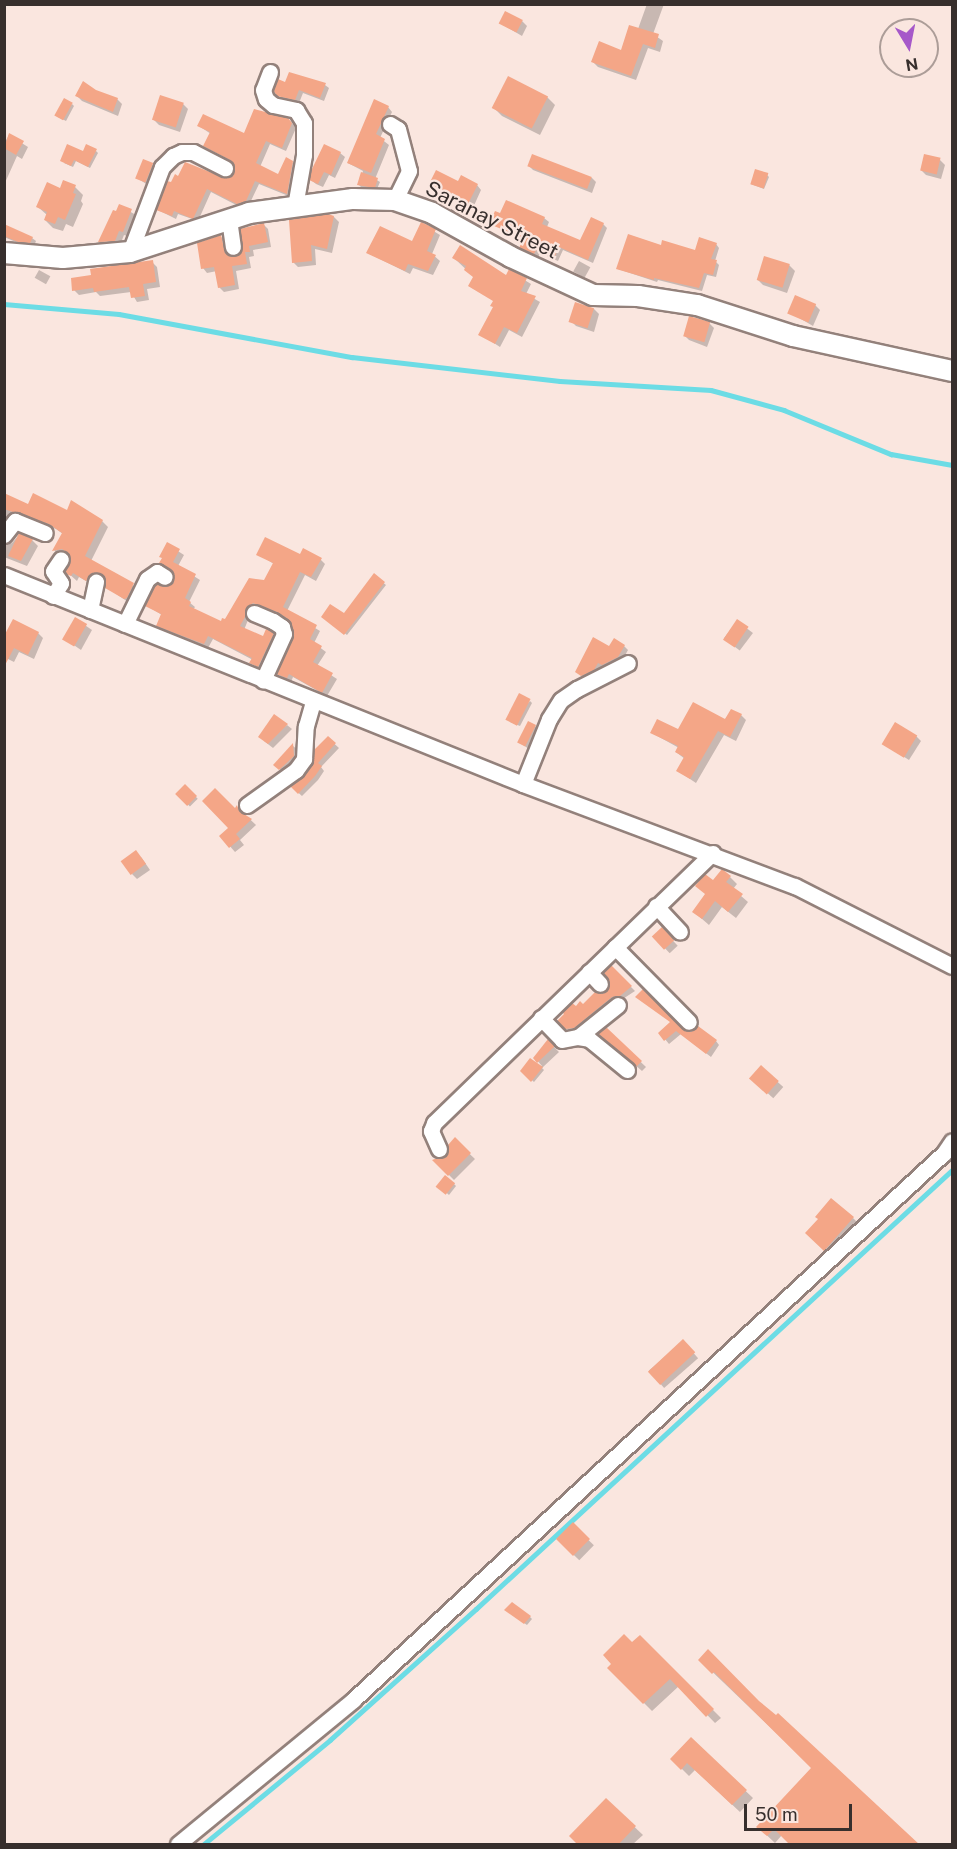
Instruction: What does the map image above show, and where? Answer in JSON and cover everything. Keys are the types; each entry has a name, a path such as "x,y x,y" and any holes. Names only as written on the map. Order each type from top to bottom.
{"street":[{"path":"270,72 263,90 266,99 273,105 296,110 304,123 304,155 295,206"},
{"path":"390,124 398,129 409,171 395,200"},
{"path":"130,252 162,167 173,156 182,152 193,152 225,168"},
{"name":"Saranay Street","path":"4,253 63,258 130,252 229,219 295,206 353,199 395,200 432,213 511,257 593,295 638,296 697,305 793,336 952,371"},
{"path":"229,219 233,247"},
{"path":"4,535 15,522 21,522 45,533"},
{"path":"53,596 61,581 53,571 61,559"},
{"path":"125,624 147,579 157,572 165,577"},
{"path":"4,575 523,784 795,885 952,966"},
{"path":"90,610 96,582"},
{"path":"254,613 282,627 284,634 263,680"},
{"path":"523,784 549,719 561,700 577,688 628,663"},
{"path":"247,805 296,770 304,759 306,726 313,701"},
{"path":"439,1149 431,1131 434,1123 713,853"},
{"path":"656,906 680,932"},
{"path":"615,947 688,1022"},
{"path":"589,972 600,984"},
{"path":"541,1018 562,1040 578,1037 618,1005"},
{"path":"578,1037 596,1044 627,1070"},
{"path":"178,1845 353,1700 944,1154 952,1141"}],"building":[{"path":"505,11 523,20 516,33 499,23"},
{"path":"629,25 659,34 655,48 643,44 631,76 591,62 599,41 621,50"},
{"path":"289,72 326,83 320,98 299,90 295,100 277,96 273,90 278,79 285,82"},
{"path":"508,76 548,96 532,129 492,108"},
{"path":"83,81 96,90 118,98 113,112 75,96"},
{"path":"160,95 184,103 176,127 152,120"},
{"path":"64,98 73,103 63,120 54,115"},
{"path":"374,99 389,106 376,134 385,139 371,173 347,163"},
{"path":"254,109 288,118 292,123 282,148 266,141 256,163 278,174 286,157 293,161 287,194 255,181 246,201 237,204 207,189 193,219 174,211 172,216 156,210 167,181 171,182 175,174 178,176 185,162 225,178 234,172 233,163 230,160 203,146 210,132 197,126 203,114 244,133"},
{"path":"9,133 24,141 16,155 4,148"},
{"path":"67,144 83,151 86,144 97,149 88,167 74,160 71,166 60,161"},
{"path":"324,144 341,152 331,175 324,172 318,184 309,180"},
{"path":"532,154 592,177 587,189 527,166"},
{"path":"924,154 941,158 937,174 920,171"},
{"path":"143,159 153,163 145,183 135,178"},
{"path":"755,169 768,173 764,188 750,184"},
{"path":"436,170 458,181 461,175 478,184 467,206 450,198 452,194 429,184"},
{"path":"361,172 378,178 375,188 357,185"},
{"path":"63,180 76,185 73,193 76,194 65,220 58,217 55,224 44,220 47,212 36,207 47,182 60,188"},
{"path":"506,200 545,217 542,224 580,240 591,217 604,223 588,260 559,247 554,258 536,250 534,254 519,248 524,238 489,224 495,211 500,213"},
{"path":"119,204 132,209 123,232 119,231 115,241 98,242 113,210 116,211"},
{"path":"328,214 334,216 327,249 311,245 312,261 292,263 289,220"},
{"path":"421,222 436,229 427,251 436,255 428,271 408,264 405,271 366,253 380,226 412,241"},
{"path":"264,223 268,242 249,246 250,252 245,252 247,264 232,266 235,285 218,288 214,267 201,269 197,243 221,235 225,253 235,256 242,250 240,229"},
{"path":"4,224 33,237 30,243 18,242 4,236"},
{"path":"628,234 661,245 662,240 695,250 699,237 717,243 711,259 717,260 713,275 704,273 699,288 654,278 654,280 616,269"},
{"path":"460,245 506,275 509,269 527,278 521,291 536,296 517,333 504,327 495,344 478,335 493,307 490,306 493,301 468,286 473,277 464,270 466,266 452,258"},
{"path":"764,256 790,264 783,288 757,280"},
{"path":"153,260 156,282 143,284 145,296 131,298 129,287 94,292 93,288 72,291 71,278 91,275 90,269"},
{"path":"795,295 816,304 808,322 787,313"},
{"path":"575,302 594,308 588,328 569,322"},
{"path":"689,316 710,322 704,342 683,336"},
{"path":"4,493 28,504 33,493 67,510 71,500 103,520 85,556 134,583 127,598 124,599 105,588 105,578 99,573 92,573 86,581 73,573 71,576 66,574 65,571 71,560 69,554 62,549 52,551 62,533 49,524 4,509"},
{"path":"19,533 33,539 21,561 8,556"},
{"path":"265,537 300,554 303,548 322,558 311,577 300,572 283,607 317,625 310,639 322,646 313,662 333,673 322,693 289,674 287,678 276,674 293,632 288,619 277,612 253,603 245,610 245,617 240,626 263,636 266,629 274,633 258,667 249,663 252,658 208,636 204,644 156,626 161,614 145,606 157,584 165,587 174,582 173,572 159,563 162,558 159,557 167,542 180,549 173,562 196,574 185,598 191,602 189,606 221,621 222,618 225,619 249,578 264,580 273,563 256,555"},
{"path":"374,573 385,582 344,635 321,617 330,604 344,613"},
{"path":"75,617 87,624 74,647 62,640"},
{"path":"13,619 39,632 28,655 14,648 4,667 4,636"},
{"path":"737,619 749,627 735,648 723,640"},
{"path":"593,637 609,646 614,638 625,645 618,657 602,665 598,663 594,670 581,676 575,672"},
{"path":"519,693 531,699 517,726 505,720"},
{"path":"693,702 725,719 731,709 742,714 730,737 718,731 690,779 676,771 684,757 675,752 678,746 650,733 657,719 678,729"},
{"path":"274,714 288,724 268,744 258,737"},
{"path":"528,721 536,725 525,746 517,742"},
{"path":"895,722 917,735 904,758 882,744"},
{"path":"328,736 336,743 318,763 322,766 315,776 298,794 290,786 304,776 312,764 314,750"},
{"path":"293,743 294,756 279,770 273,765"},
{"path":"185,784 197,796 187,806 175,794"},
{"path":"215,788 235,808 237,805 239,811 252,819 236,834 240,839 229,848 219,836 228,828 202,801"},
{"path":"136,850 146,864 131,875 121,861"},
{"path":"722,869 731,876 726,882 743,894 728,912 715,901 702,919 692,912 705,894 695,886 705,874 713,880"},
{"path":"662,927 674,940 664,950 652,937"},
{"path":"611,965 632,986 620,996 612,997 574,1028 565,1029 557,1021 564,1014 562,1012 572,1003 576,1006 580,1001 583,1004 595,992 602,994 607,991 610,982 603,973"},
{"path":"643,989 683,1029 691,1032 698,1026 717,1040 706,1054 676,1031 664,1041 658,1033 670,1022 635,997"},
{"path":"606,1027 642,1061 636,1067 598,1034"},
{"path":"548,1039 555,1046 537,1063 533,1058"},
{"path":"530,1058 543,1067 531,1082 520,1071"},
{"path":"761,1065 779,1081 767,1094 749,1078"},
{"path":"455,1137 471,1153 448,1176 432,1160 446,1155 448,1145"},
{"path":"445,1175 455,1183 446,1195 436,1187"},
{"path":"831,1198 854,1217 824,1251 805,1233 818,1219 815,1217"},
{"path":"683,1339 695,1352 660,1385 648,1372"},
{"path":"573,1522 590,1539 573,1556 556,1539"},
{"path":"512,1602 531,1616 524,1624 504,1610"},
{"path":"624,1634 632,1642 640,1635 714,1709 706,1717 670,1679 643,1704 607,1668 611,1664 603,1655"},
{"path":"708,1649 759,1701 776,1715 778,1713 920,1845 790,1845 774,1829 767,1836 756,1827 811,1768 714,1672 712,1674 698,1660"},
{"path":"691,1737 747,1790 732,1805 687,1763 681,1770 670,1759"},
{"path":"606,1798 636,1826 618,1845 578,1845 569,1836"}],"waterway":[{"path":"4,304 119,314 352,357 560,381 711,390 784,410 891,454 952,465"},
{"path":"204,1844 330,1740 476,1609 952,1170"}]}
